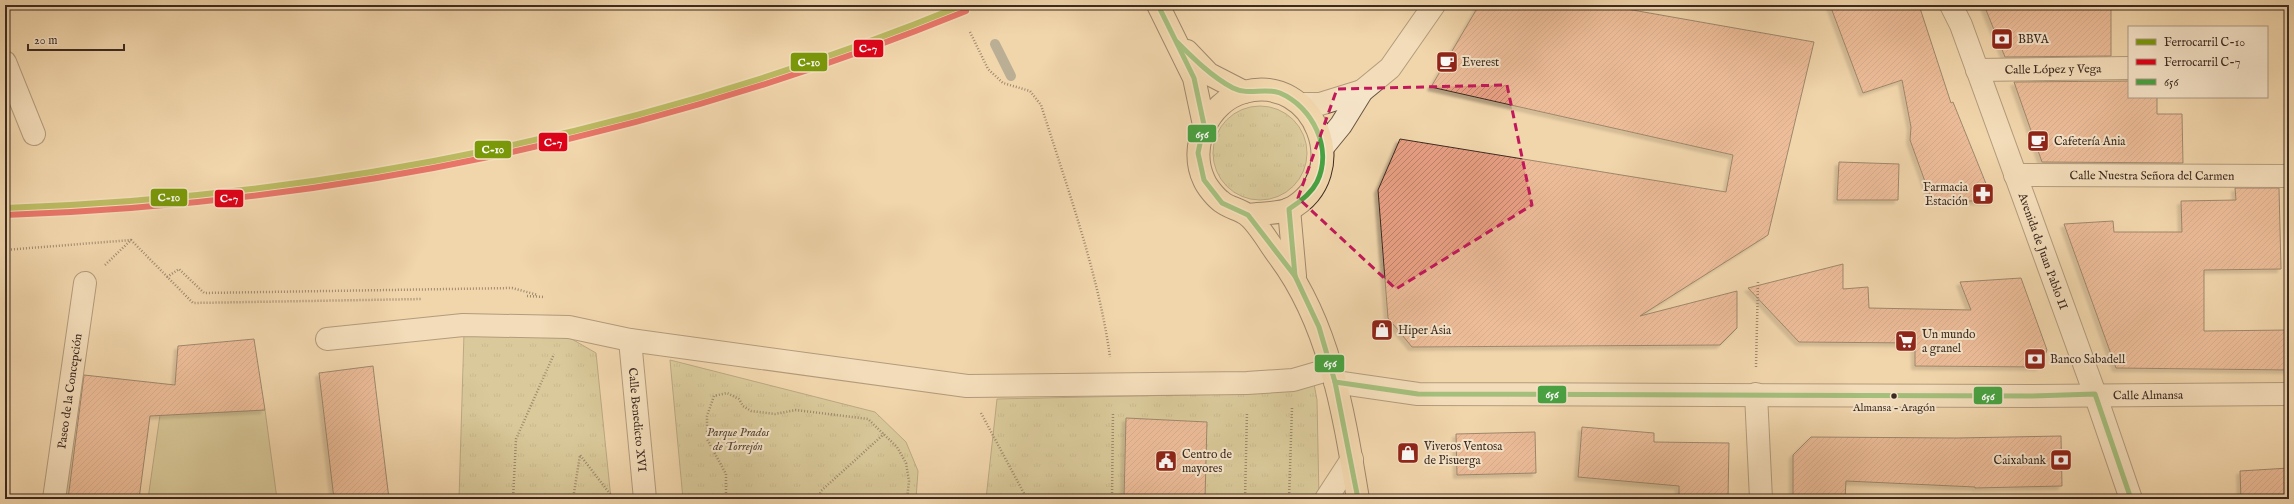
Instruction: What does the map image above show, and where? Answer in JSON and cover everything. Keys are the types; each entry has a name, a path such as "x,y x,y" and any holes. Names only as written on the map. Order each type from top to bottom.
{"main road":[{"path":"1158,5 1194,78 1204,125 1198,153 1204,180 1222,203 1248,215 1294,276 1319,327 1333,376 1352,459 1358,499"},
{"path":"1175,40 1209,74 1244,92"},
{"path":"1204,125 1215,110 1224,103 1244,92 1270,91 1283,94 1300,104 1316,124 1323,147 1320,172 1308,194 1289,209 1248,215"},
{"path":"1289,209 1294,276"}],"street":[{"path":"1323,147 1342,125 1362,91 1390,68 1434,5"},
{"name":"Avenida de Juan Pablo II","path":"1951,5 1977,70 2015,174 2095,394 2131,499"},
{"path":"5,62 11,93 34,134"},
{"name":"Calle López y Vega","path":"1977,70 2128,68"},
{"path":"1300,104 1320,104 1362,91"},
{"name":"Calle Nuestra Señora del Carmen","path":"2015,174 2289,176"},
{"name":"Paseo de la Concepción","path":"54,499 85,283"},
{"path":"327,339 463,325 569,327 630,340 967,386 1114,386 1248,383 1333,376"},
{"name":"Calle Benedicto XVI","path":"630,340 645,499"},
{"name":"Calle Almansa","path":"1333,376 1418,394 2032,396 2095,394 2132,396 2289,394"},
{"path":"1756,394 1761,499"},
{"path":"1326,499 1352,459"}],"path":[{"path":"970,32 988,69 1003,82 1030,91 1041,105 1064,180 1104,320 1114,386 1112,499"},
{"path":"5,250 131,240"},
{"path":"131,240 194,303 423,299"},
{"path":"85,283 131,240"},
{"path":"167,277 179,269 204,293 512,288 542,296 568,309 569,332 555,351 516,439 513,499"},
{"path":"1756,394 1758,281"},
{"path":"526,296 542,296"},
{"path":"1289,499 1293,380"},
{"path":"1245,499 1248,383"},
{"path":"967,386 1027,499"},
{"path":"726,499 726,474 707,439 707,416 714,396 727,393 739,400 743,406 750,411 775,414 796,410 868,419 897,447 906,463 909,481 907,499"},
{"path":"818,499 821,491 884,434"},
{"path":"573,499 580,455 614,499"}],"highlighted area":[{"path":"1507,85 1532,205 1396,289 1298,198 1337,89"}],"green space":[{"path":"1260,106 1278,110 1293,120 1303,135 1307,153 1303,171 1293,186 1278,196 1260,200 1242,196 1227,186 1217,171 1213,153 1217,135 1227,120 1242,110"},
{"path":"464,333 570,338 596,353 611,499 459,499"},
{"name":"Parque Prados de Torrejón","path":"670,360 875,412 906,442 918,471 916,499 683,499"},
{"path":"1314,384 1317,400 1319,499 986,499 997,399 1227,394"},
{"path":"265,410 277,499 148,499 160,415"}],"building":[{"path":"1479,5 1604,5 1814,42 1768,235 1640,316 1737,291 1737,328 1720,345 1412,347 1388,318 1378,190 1400,139 1726,192 1733,155 1431,87"},
{"path":"1830,5 1919,5 1951,103 1953,102 1993,201 1932,201 1910,140 1911,127 1902,80 1863,93"},
{"path":"1984,5 2111,5 2111,56 2005,57"},
{"path":"2128,81 2128,98 2157,98 2157,114 2182,114 2183,163 2042,162 2014,82"},
{"path":"1839,162 1899,164 1898,200 1837,200"},
{"path":"2235,188 2279,188 2281,269 2204,270 2204,331 2289,330 2289,370 2116,368 2064,224 2113,221 2114,232 2182,232 2181,201 2236,200"},
{"path":"1843,264 1843,289 1868,287 1869,308 1971,310 1960,282 2021,278 2047,350 2040,367 1915,366 1915,343 1799,342 1748,288"},
{"path":"254,339 265,410 150,416 139,499 68,499 84,375 175,385 178,346"},
{"path":"373,366 389,499 334,499 319,373"},
{"name":"Centro de mayores","path":"1126,418 1207,422 1205,499 1124,499"},
{"path":"1582,427 1654,433 1654,442 1729,443 1728,499 1679,499 1679,486 1578,477"},
{"path":"1535,432 1536,473 1457,475 1456,434"},
{"path":"2061,436 2062,486 1975,488 1846,481 1845,499 1793,499 1793,455 1811,437 1957,438"},
{"path":"2289,468 2289,499 2241,499 2240,471"}],"waterway":[{"path":"995,44 1011,76"}],"rail line":[{"name":"C-10","path":"5,208 128,201 251,189 372,172 493,149 613,121 731,88 848,49 963,5"},
{"name":"C-7","path":"5,215 128,208 251,196 373,179 494,156 614,128 733,94 850,55 966,11"}],"transit line":[{"name":"656","path":"1158,5 1194,78 1204,125 1198,153 1204,180 1222,203 1248,215 1295,276 1319,327 1335,382 1358,499"},
{"name":"656","path":"1177,42 1211,73 1225,84 1233,88 1251,92 1274,91 1292,99 1302,108 1317,130 1323,156 1317,182 1305,197 1289,209 1295,276"},
{"name":"656","path":"1335,382 1418,394 2032,396 2095,394 2131,499"}],"place":[{"name":"BBVA","path":"2002,39"},
{"name":"Everest","path":"1447,62"},
{"name":"Cafetería Ania","path":"2038,141"},
{"name":"Farmacia Estación","path":"1983,194"},
{"name":"Hiper Asia","path":"1382,330"},
{"name":"Un mundo a granel","path":"1906,341"},
{"name":"Banco Sabadell","path":"2035,359"},
{"name":"Almansa - Aragón","path":"1894,396"},
{"name":"Viveros Ventosa de Pisuerga","path":"1408,453"},
{"name":"Caixabank","path":"2061,460"},
{"name":"Centro de mayores","path":"1166,461"}]}
